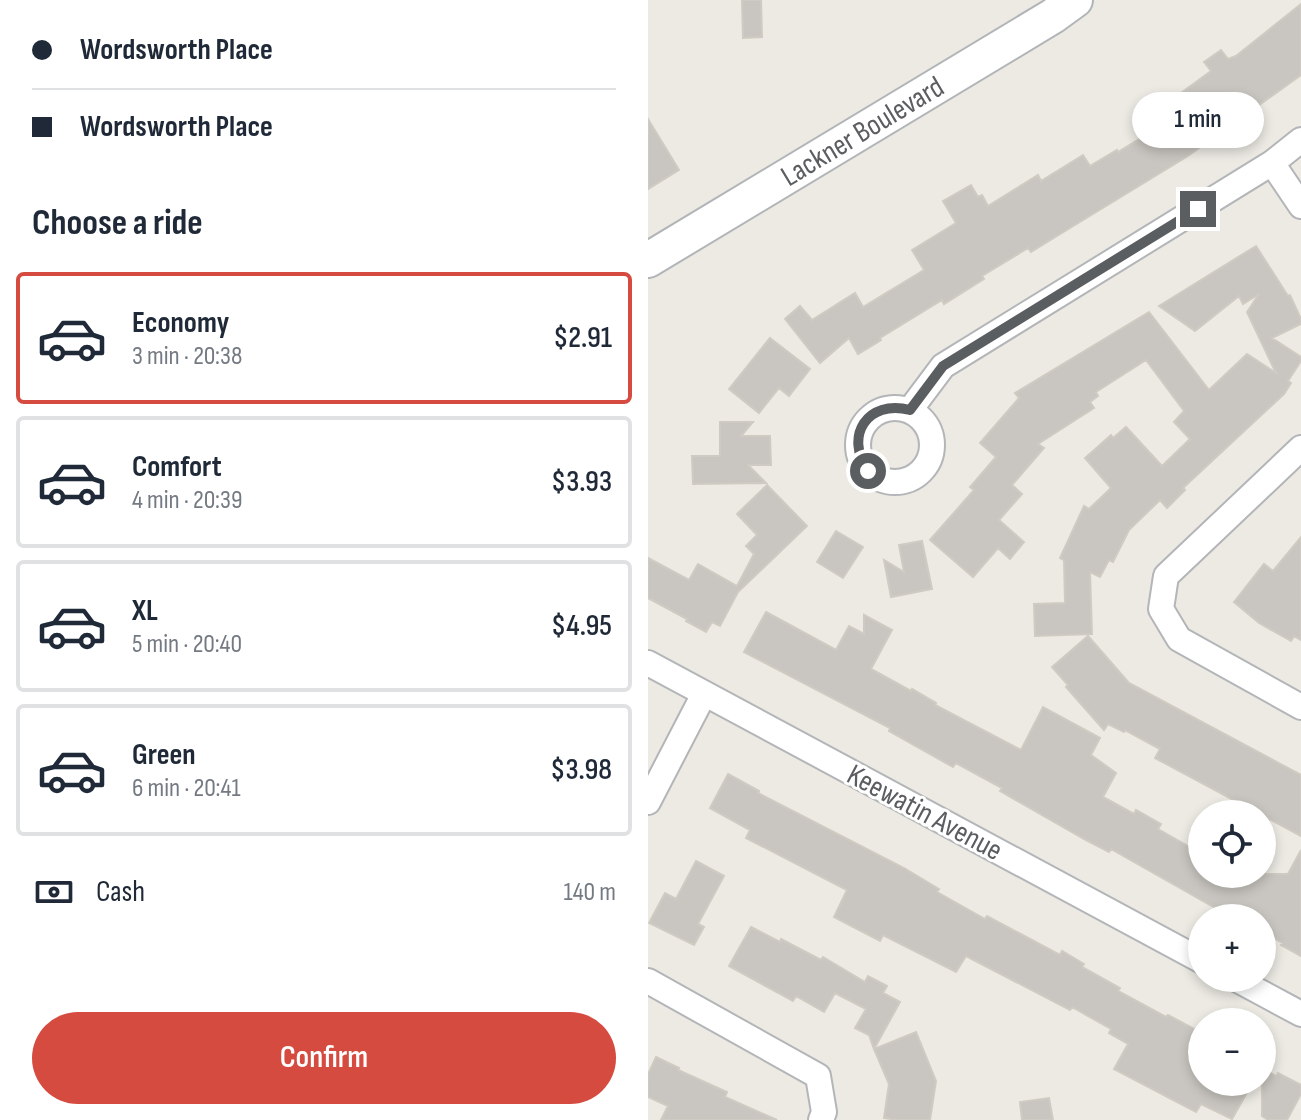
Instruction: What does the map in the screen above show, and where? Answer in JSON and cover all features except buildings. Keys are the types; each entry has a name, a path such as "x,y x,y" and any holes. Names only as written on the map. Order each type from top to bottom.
{"main road":[{"name":"Lackner Boulevard","path":"648,260 1075,0"}],"street":[{"path":"910,410 943,366 1272,163 1301,140"},
{"path":"1272,163 1301,206"},
{"path":"1301,448 1166,576 1161,609 1179,639 1301,707"},
{"name":"Keewatin Avenue","path":"648,663 1188,953"},
{"path":"648,802 704,694"},
{"path":"648,981 818,1076 824,1112 821,1120"},
{"path":"1260,992 1301,1014"}],"route":[{"path":"868,471 857,448 860,429 868,418 879,410 897,407 910,410 943,366 1198,209"}]}
